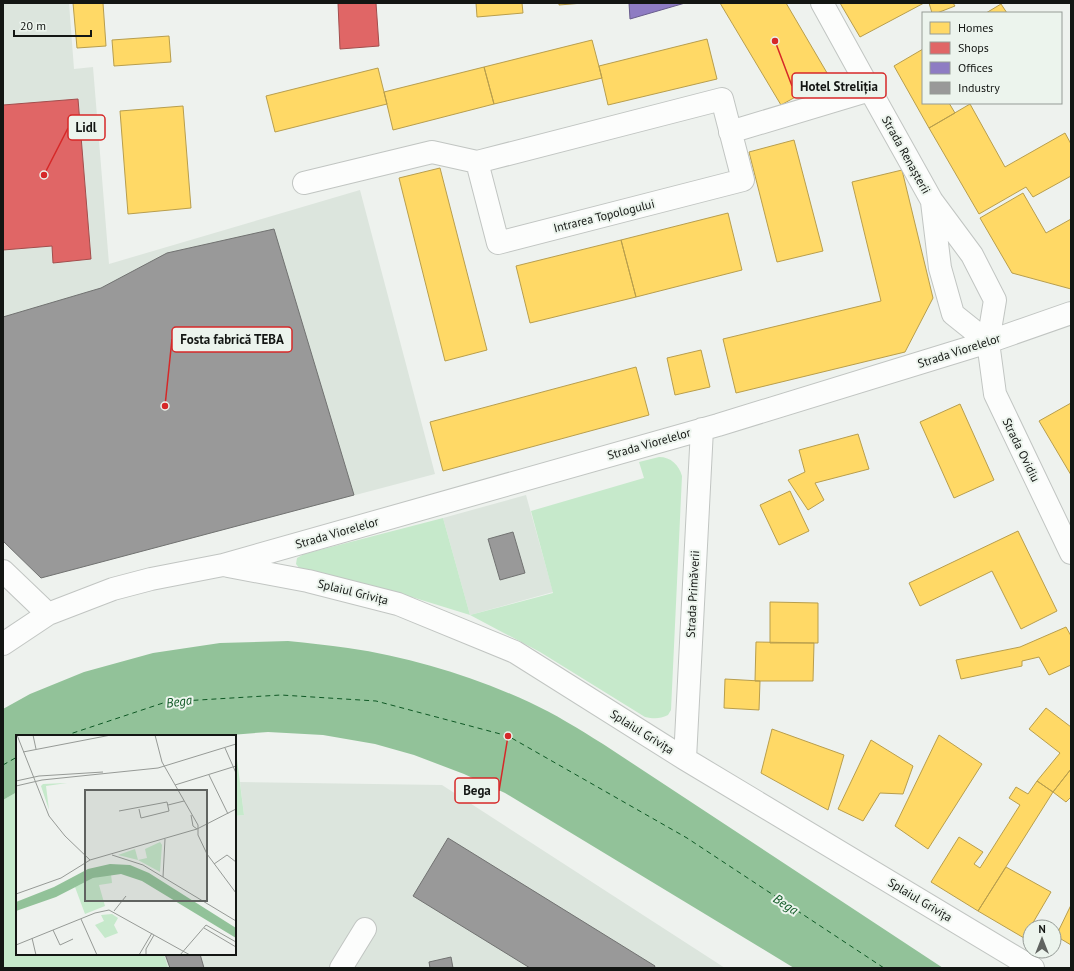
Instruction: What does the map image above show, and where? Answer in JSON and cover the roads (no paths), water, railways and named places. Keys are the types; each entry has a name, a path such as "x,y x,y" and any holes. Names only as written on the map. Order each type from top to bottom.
{"street":[{"name":"Strada Renașterii","path":"822,3 932,201 972,255 995,300 988,342 953,314 940,268 932,201"},
{"path":"730,132 870,90"},
{"name":"Intrarea Topologului","path":"304,184 432,152 477,162 722,99 743,180 498,243 477,162"},
{"name":"Strada Viorelelor","path":"3,644 48,614 120,587 151,579 223,565 702,429 988,342 1071,313"},
{"name":"Strada Ovidiu","path":"988,342 995,394 1071,553"},
{"name":"Strada Primăverii","path":"685,759 702,429"},
{"name":"Splaiul Grivița","path":"223,565 308,581 398,604 515,652 685,759 1033,968"},
{"path":"3,571 48,614"},
{"path":"341,968 365,929"}],"water":[{"path":"288,641 371,652 417,662 463,676 539,707 603,744 943,968 794,968 505,793 464,774 414,755 375,744 323,735 268,732 230,735 16,735 16,793 3,800 3,709 30,694 84,672 153,653 220,643"}],"place":[{"name":"Hotel Streliția","path":"775,41"},
{"name":"Lidl","path":"44,175"},
{"name":"Fosta fabrică TEBA","path":"165,406"},
{"name":"Bega","path":"508,736"}]}
